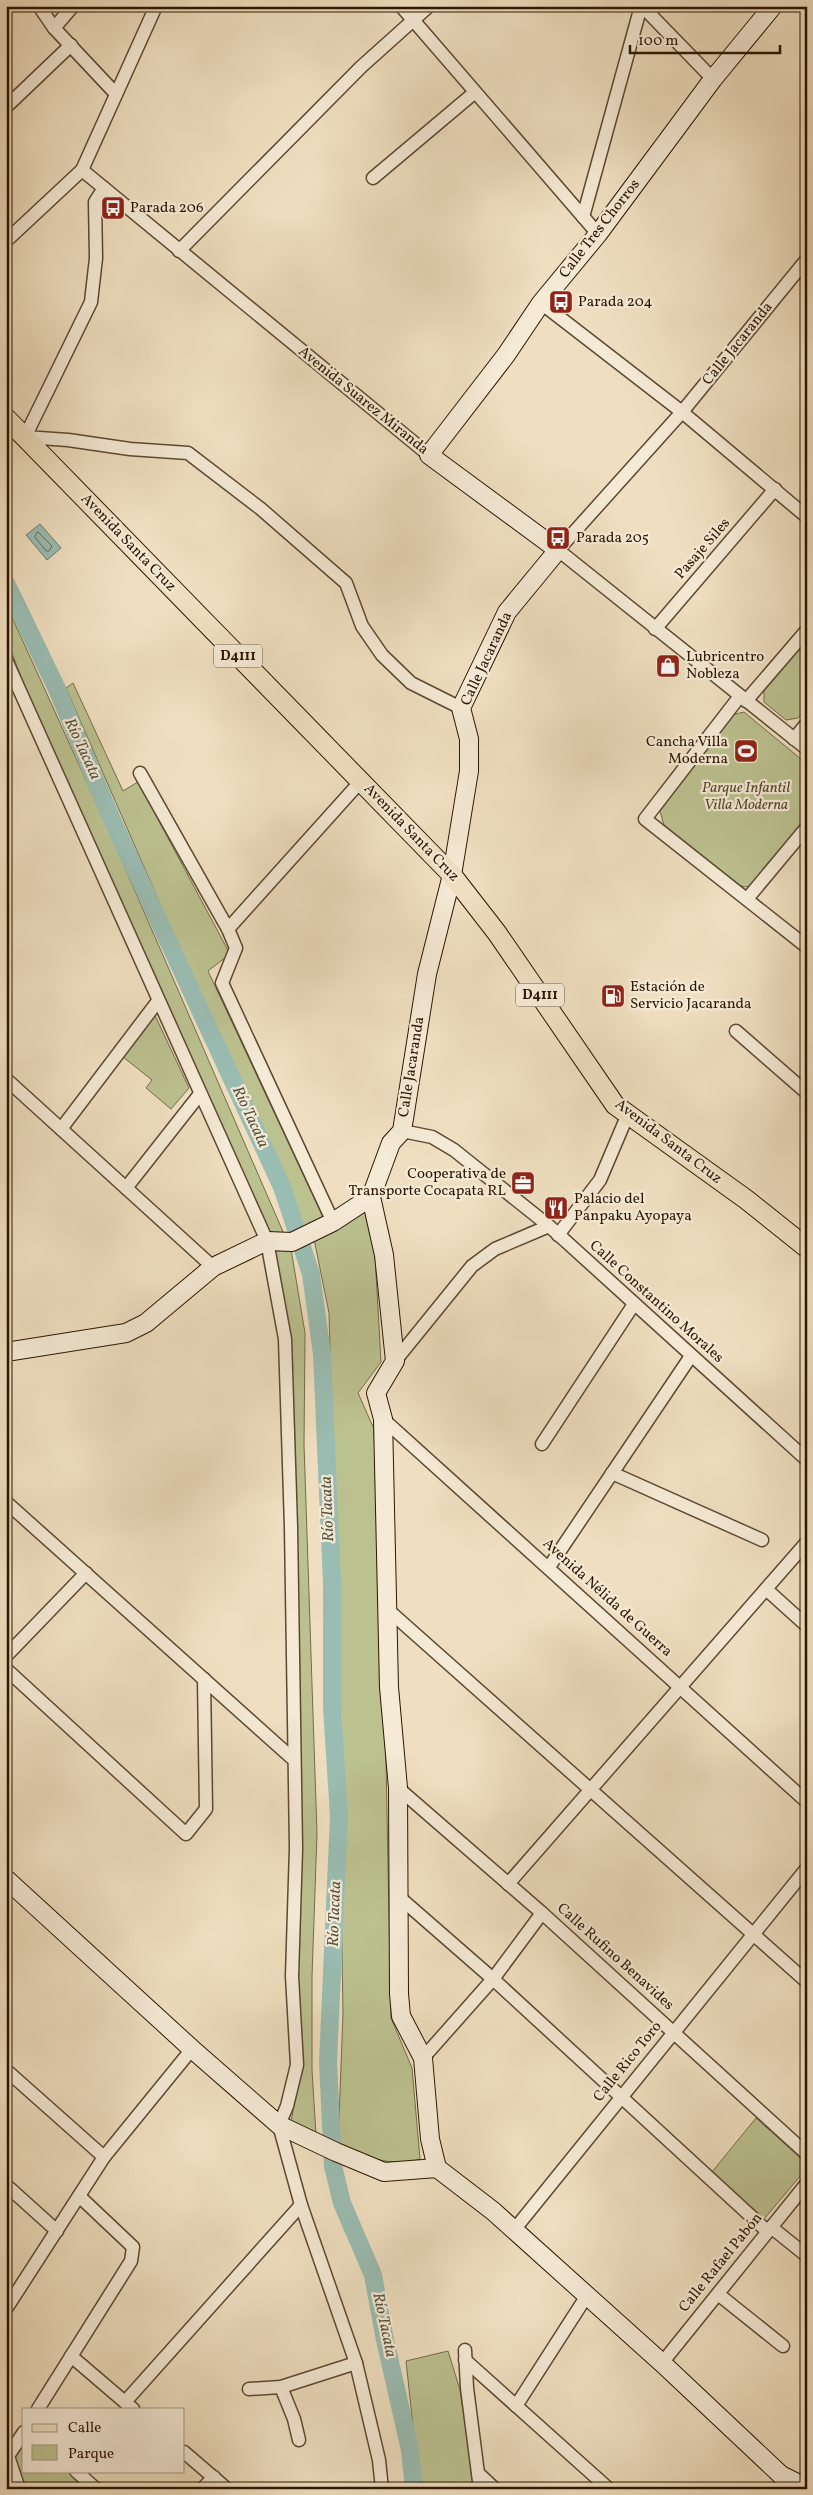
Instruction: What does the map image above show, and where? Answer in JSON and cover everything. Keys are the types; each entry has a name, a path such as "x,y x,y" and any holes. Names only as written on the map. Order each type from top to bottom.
{"main road":[{"name":"Avenida Santa Cruz","path":"6,418 452,875 498,933 615,1105 747,1200 807,1248"}],"street":[{"path":"39,6 54,28 116,94"},
{"path":"54,28 73,6"},
{"path":"6,241 82,170 156,6"},
{"path":"401,6 414,19 474,94 598,234"},
{"path":"180,251 361,67 429,6"},
{"path":"641,6 713,79"},
{"path":"583,217 641,6"},
{"name":"Calle Tres Chorros","path":"429,454 506,355 541,303 598,234 713,79 772,6"},
{"path":"6,107 71,45"},
{"path":"373,178 474,94"},
{"name":"Avenida Suarez Miranda","path":"82,170 429,454 558,550 654,629 807,749"},
{"path":"104,188 95,202 96,258 90,302 25,437 68,440 130,449 188,453 261,509 346,583 362,626 382,655 411,683 462,708"},
{"name":"Calle Jacaranda","path":"371,1197 391,1143 402,1131 427,974 452,875 469,771 469,739 462,708 507,612 558,550 682,412 807,259"},
{"path":"541,303 682,412 807,517"},
{"name":"Pasaje Siles","path":"654,629 775,489"},
{"path":"807,630 743,698 646,819 807,947"},
{"path":"6,660 266,1242 285,1339 291,1527 293,1760 296,1848 292,1976 297,2064 287,2106 279,2125 301,2205 356,2363 379,2460 382,2489"},
{"path":"794,739 807,723"},
{"path":"140,773 228,929 236,948 222,983 333,1222"},
{"path":"228,929 361,781"},
{"path":"747,899 807,827"},
{"path":"61,1129 158,1001"},
{"path":"736,1032 807,1093"},
{"path":"7,1082 213,1267"},
{"path":"126,1188 200,1094"},
{"path":"628,1114 600,1180 554,1231 495,1249 472,1266 395,1361 376,1393 383,1419 389,1687 398,1788 401,2016 423,2058 430,2139 437,2168 514,2230 586,2297 798,2484"},
{"name":"Calle Constantino Morales","path":"402,1131 432,1137 454,1150 554,1231 807,1460"},
{"path":"6,1352 126,1333 146,1323 213,1267 266,1242 298,1239 333,1222 371,1197 384,1255 395,1361"},
{"path":"542,1444 634,1304"},
{"path":"549,1567 690,1356"},
{"name":"Avenida Nélida de Guerra","path":"383,1419 807,1802"},
{"path":"612,1473 762,1540"},
{"path":"7,1505 86,1573 293,1760"},
{"path":"508,1884 807,1542"},
{"path":"6,1656 86,1573"},
{"path":"766,1589 807,1626"},
{"path":"388,1608 807,1982"},
{"path":"6,1669 186,1834 206,1809 204,1679"},
{"name":"Calle Rufino Benavides","path":"398,1788 542,1913 807,2154"},
{"name":"Calle Rico Toro","path":"514,2230 621,2096 754,1936 807,1868"},
{"path":"6,1879 192,2049 279,2125 384,2172 437,2168"},
{"path":"399,1897 493,1979 769,2229 807,2256"},
{"path":"423,2058 493,1979 542,1913"},
{"path":"6,2309 104,2157 192,2049"},
{"path":"6,2070 104,2157"},
{"name":"Calle Rafael Pabón","path":"662,2363 807,2183"},
{"path":"6,2185 56,2231"},
{"path":"39,2408 131,2261 133,2247 79,2196"},
{"path":"71,2356 129,2406 301,2205"},
{"path":"718,2294 783,2346"},
{"path":"516,2406 586,2297"},
{"path":"480,2489 465,2355 516,2406 609,2489"},
{"path":"250,2388 281,2387 356,2363"},
{"path":"281,2387 294,2419 299,2440"},
{"path":"18,2489 7,2458 22,2435"},
{"path":"185,2453 227,2489"},
{"path":"77,2472 96,2489"},
{"path":"478,2473 496,2489"},
{"path":"202,2489 214,2478"}],"green space":[{"path":"6,604 105,822 284,1234 267,1235 27,693 6,637"},
{"path":"807,639 807,707 798,718 786,720 764,702 764,689"},
{"path":"73,683 123,791 138,782 230,954 208,971 323,1217 302,1229 266,1135 191,975 66,688"},
{"name":"Parque Infantil Villa Moderna","path":"744,712 807,764 807,817 752,885 745,887 739,885 664,825 660,811 732,715"},
{"path":"153,1011 189,1088 171,1109 146,1088 152,1080 118,1053"},
{"path":"365,1212 375,1256 381,1362 358,1393 374,1429 386,1761 391,2018 412,2068 420,2159 399,2162 379,2160 338,2146 343,2013 334,1491 329,1313 314,1239"},
{"path":"272,1249 291,1249 305,1333 304,1444 317,1834 312,1976 312,2070 316,2135 291,2122 301,2066 296,1976 290,1343"},
{"path":"756,2118 807,2164 807,2168 764,2219 712,2172"},
{"path":"448,2351 460,2390 475,2489 421,2489 406,2361"},
{"path":"22,2442 22,2472 69,2472 88,2489 25,2489 12,2458"}],"water":[{"path":"40,524 61,548 47,560 26,535"}],"waterway":[{"name":"Río Tacata","path":"6,583 57,689 113,822 282,1187 311,1274 322,1354 332,1584 332,1708 339,1816 328,2063 333,2166 342,2203 373,2275 385,2340 410,2450 414,2489"}],"place":[{"name":"Parada 206","path":"113,208"},
{"name":"Parada 204","path":"561,302"},
{"name":"Parada 205","path":"558,538"},
{"name":"Lubricentro Nobleza","path":"668,666"},
{"name":"Cancha Villa Moderna","path":"746,751"},
{"name":"Estación de Servicio Jacaranda","path":"613,996"},
{"name":"Cooperativa de Transporte Cocapata RL","path":"523,1183"},
{"name":"Palacio del Panpaku Ayopaya","path":"556,1208"}]}
